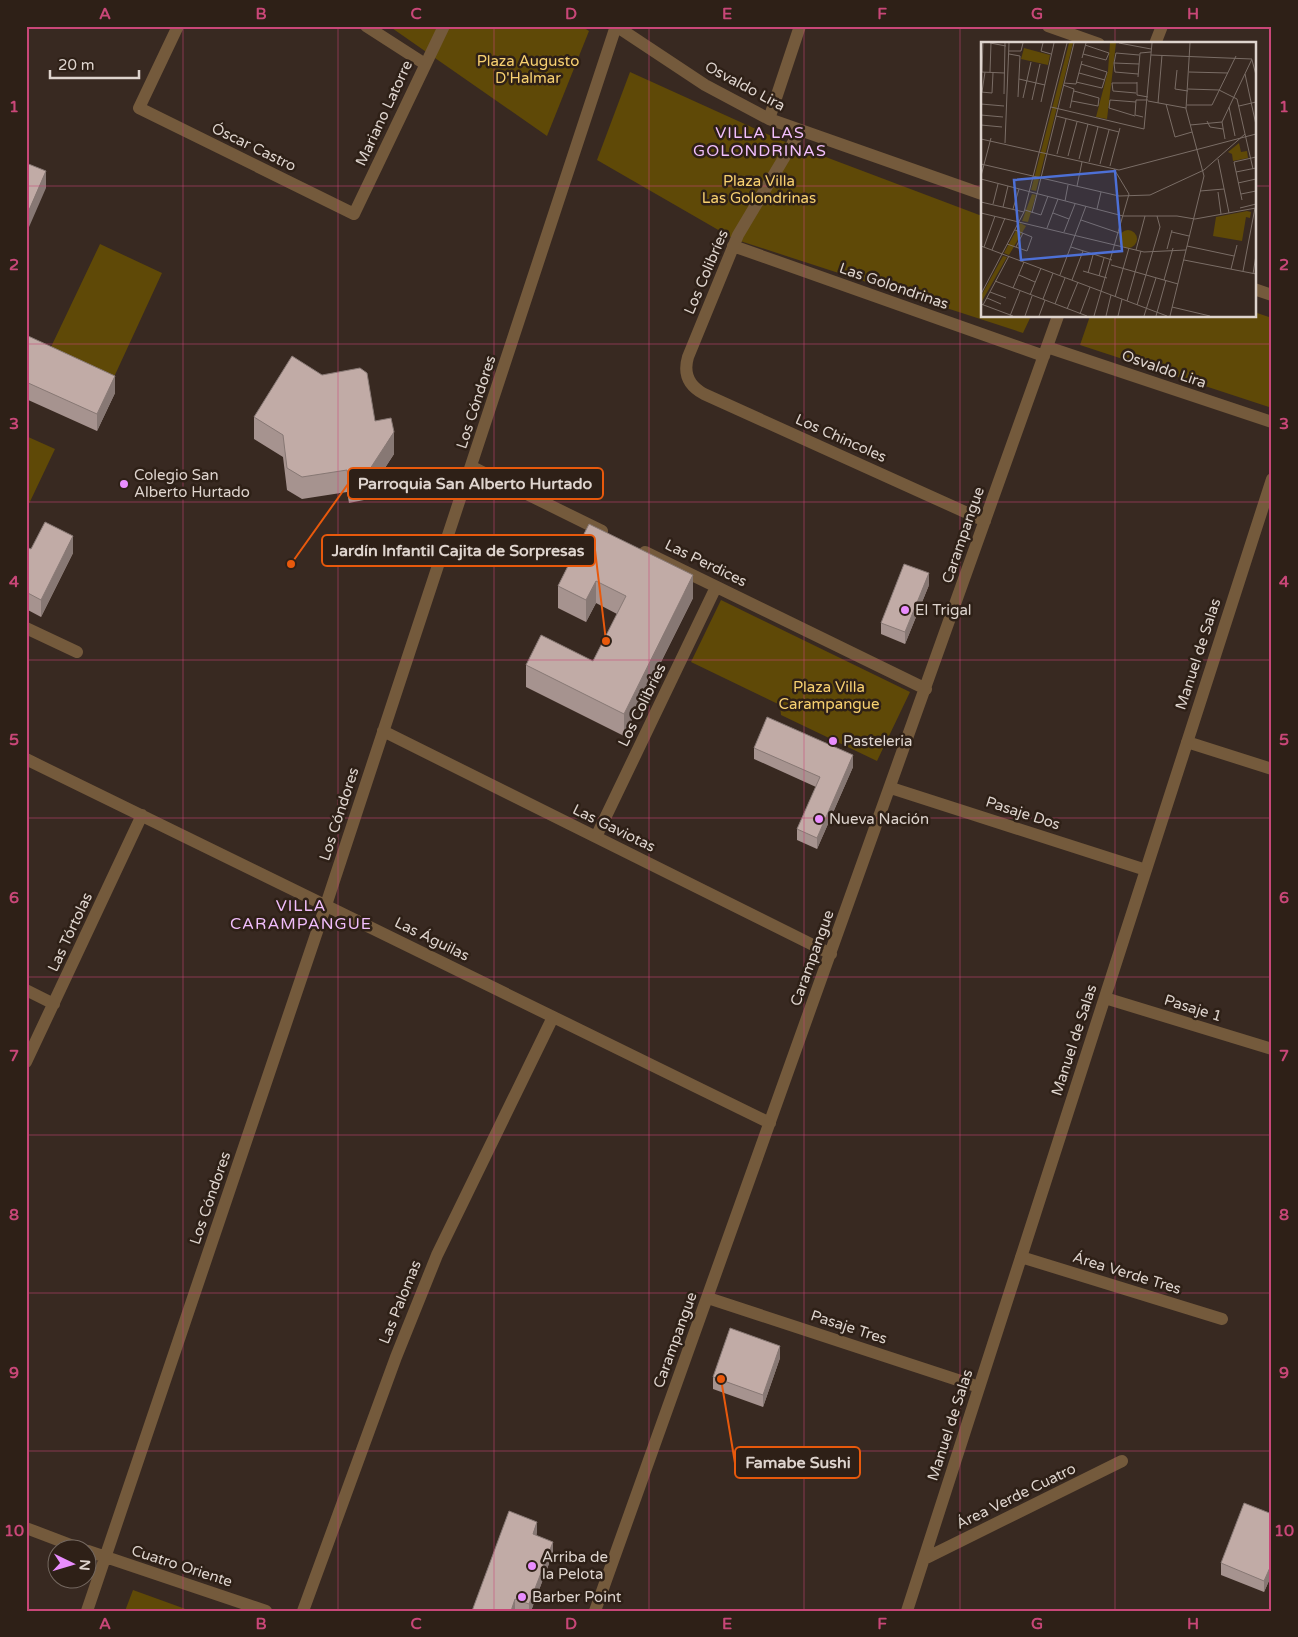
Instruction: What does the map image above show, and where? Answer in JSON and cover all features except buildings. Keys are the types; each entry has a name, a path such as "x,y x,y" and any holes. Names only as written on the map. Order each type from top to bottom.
{"street":[{"name":"Óscar Castro","path":"178,26 139,108 354,214"},
{"path":"366,26 425,64"},
{"name":"Mariano Latorre","path":"354,214 444,26"},
{"name":"Osvaldo Lira","path":"616,26 705,85 769,119 981,194"},
{"name":"Los Cóndores","path":"87,1611 326,905 616,26"},
{"path":"769,119 800,26"},
{"path":"1048,26 1093,42"},
{"path":"1156,42 1162,26"},
{"name":"Los Colibríes","path":"688,380 686,372 688,358 733,246 800,131"},
{"name":"Las Golondrinas","path":"733,246 1045,351"},
{"path":"1256,290 1272,295"},
{"name":"Carampangue","path":"595,1611 891,788 1057,318"},
{"name":"Osvaldo Lira","path":"1045,351 1272,422"},
{"name":"Los Chincoles","path":"688,380 697,391 985,521"},
{"path":"472,467 612,536"},
{"name":"Manuel de Salas","path":"907,1611 1272,479"},
{"name":"Las Perdices","path":"629,544 926,689"},
{"name":"Los Colibríes","path":"596,837 716,587"},
{"path":"26,628 77,652"},
{"name":"Las Gaviotas","path":"383,731 831,954"},
{"path":"1187,742 1272,769"},
{"name":"Las Águilas","path":"26,759 770,1123"},
{"name":"Pasaje Dos","path":"891,788 1146,870"},
{"name":"Las Tórtolas","path":"26,1062 142,816"},
{"path":"26,990 54,1004"},
{"name":"Pasaje 1","path":"1105,998 1272,1049"},
{"name":"Las Palomas","path":"303,1611 396,1357 437,1255 553,1017"},
{"name":"Área Verde Tres","path":"1022,1257 1222,1319"},
{"name":"Pasaje Tres","path":"708,1298 980,1388"},
{"name":"Área Verde Cuatro","path":"924,1559 1122,1461"},
{"path":"26,1528 58,1540"},
{"name":"Cuatro Oriente","path":"98,1555 266,1611"}],"green space":[{"name":"Plaza Augusto D'Halmar","path":"389,26 581,26 589,31 547,136"},
{"name":"Plaza Villa Las Golondrinas","path":"630,72 778,139 981,216 981,318 1030,318 1023,333 734,239 597,160"},
{"path":"100,244 162,273 114,377 51,347"},
{"path":"1256,313 1272,318 1272,408 1080,345 1089,318 1256,318"},
{"path":"26,436 55,449 26,510"},
{"name":"Plaza Villa Carampangue","path":"721,600 910,692 877,761 781,715 780,705 691,662"},
{"path":"133,1590 191,1611 125,1611"}],"place":[{"name":"Colegio San Alberto Hurtado","path":"124,484"},
{"name":"Parroquia San Alberto Hurtado","path":"291,564"},
{"name":"El Trigal","path":"905,610"},
{"name":"Jardín Infantil Cajita de Sorpresas","path":"606,641"},
{"name":"Pasteleria","path":"833,741"},
{"name":"Nueva Nación","path":"819,819"},
{"name":"Famabe Sushi","path":"721,1379"},
{"name":"Arriba de la Pelota","path":"532,1566"},
{"name":"Barber Point","path":"522,1597"}],"district":[{"name":"VILLA LAS GOLONDRINAS","path":"760,142"},
{"name":"VILLA CARAMPANGUE","path":"301,915"}]}
